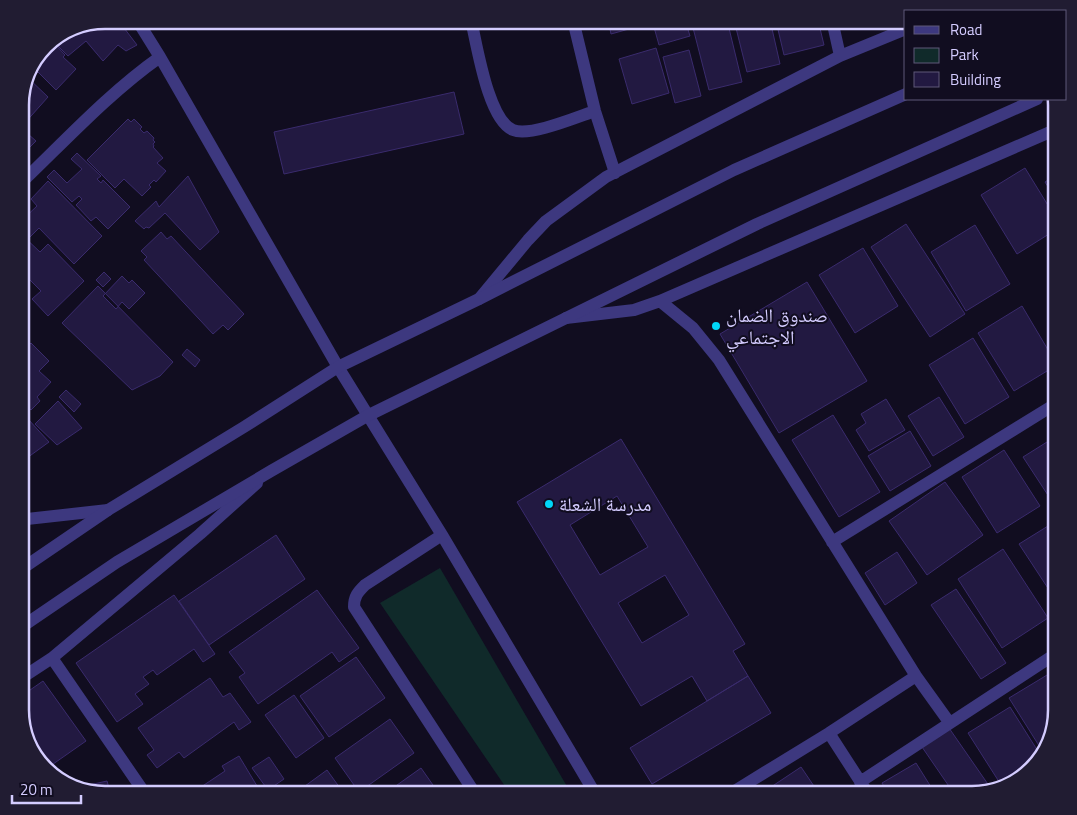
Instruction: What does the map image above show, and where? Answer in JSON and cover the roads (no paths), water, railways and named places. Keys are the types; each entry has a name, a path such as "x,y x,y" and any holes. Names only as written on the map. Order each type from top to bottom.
{"street":[{"path":"143,29 367,416 442,536 591,786"},
{"path":"473,29 491,101 499,118 513,130 548,128 595,111"},
{"path":"575,29 595,111 615,173"},
{"path":"834,29 840,56"},
{"path":"479,299 546,221 606,177 840,56 904,30"},
{"path":"29,175 117,91 160,57"},
{"path":"29,564 108,510 338,367 479,299 734,170 904,95"},
{"path":"29,622 117,562 367,416 757,224 1035,100"},
{"path":"564,318 634,310 660,301 1048,133"},
{"path":"660,301 693,328 719,360 916,676 949,722"},
{"path":"832,542 1048,409"},
{"path":"29,673 52,658 200,534 271,471"},
{"path":"29,520 108,510"},
{"path":"442,536 366,585 357,593 354,599 354,607 470,786"},
{"path":"52,658 140,786"},
{"path":"860,782 1048,659"},
{"path":"743,786 829,733 916,676"},
{"path":"829,733 863,786"}],"place":[{"name":"صندوق الضمان الاجتماعي","path":"716,326"},
{"name":"مدرسة الشعلة","path":"549,504"}]}
